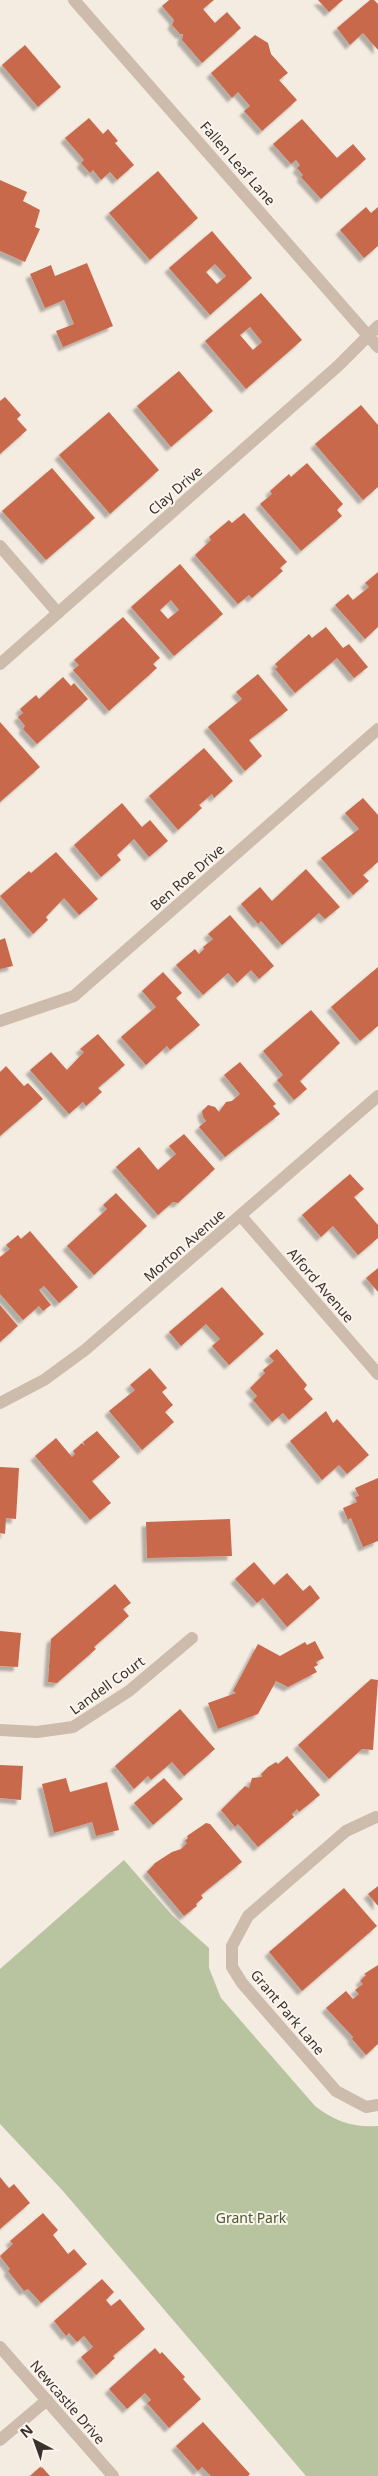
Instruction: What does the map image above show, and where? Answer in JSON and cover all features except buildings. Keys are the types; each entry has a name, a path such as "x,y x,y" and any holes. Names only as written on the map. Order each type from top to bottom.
{"street":[{"name":"Fallen Leaf Lane","path":"74,0 378,347"},
{"name":"Clay Drive","path":"0,664 369,337 378,326"},
{"path":"0,546 58,613"},
{"name":"Ben Roe Drive","path":"0,1021 74,996 378,728"},
{"name":"Morton Avenue","path":"0,1403 44,1380 85,1350 378,1096"},
{"name":"Alford Avenue","path":"241,1216 378,1374"},
{"name":"Landell Court","path":"0,1730 37,1732 73,1727 129,1691 192,1638"},
{"name":"Grant Park Lane","path":"376,1817 346,1831 248,1916 232,1946 232,1967 242,1983 336,2091 366,2107 378,2105"},
{"name":"Newcastle Drive","path":"0,2347 113,2476"},
{"path":"0,2440 47,2400"}],"green space":[{"name":"Grant Park","path":"124,1860 172,1915 209,1948 209,1968 221,1998 315,2106 329,2116 353,2125 378,2126 378,2476 306,2476 63,2191 0,2124 0,1969"}]}
